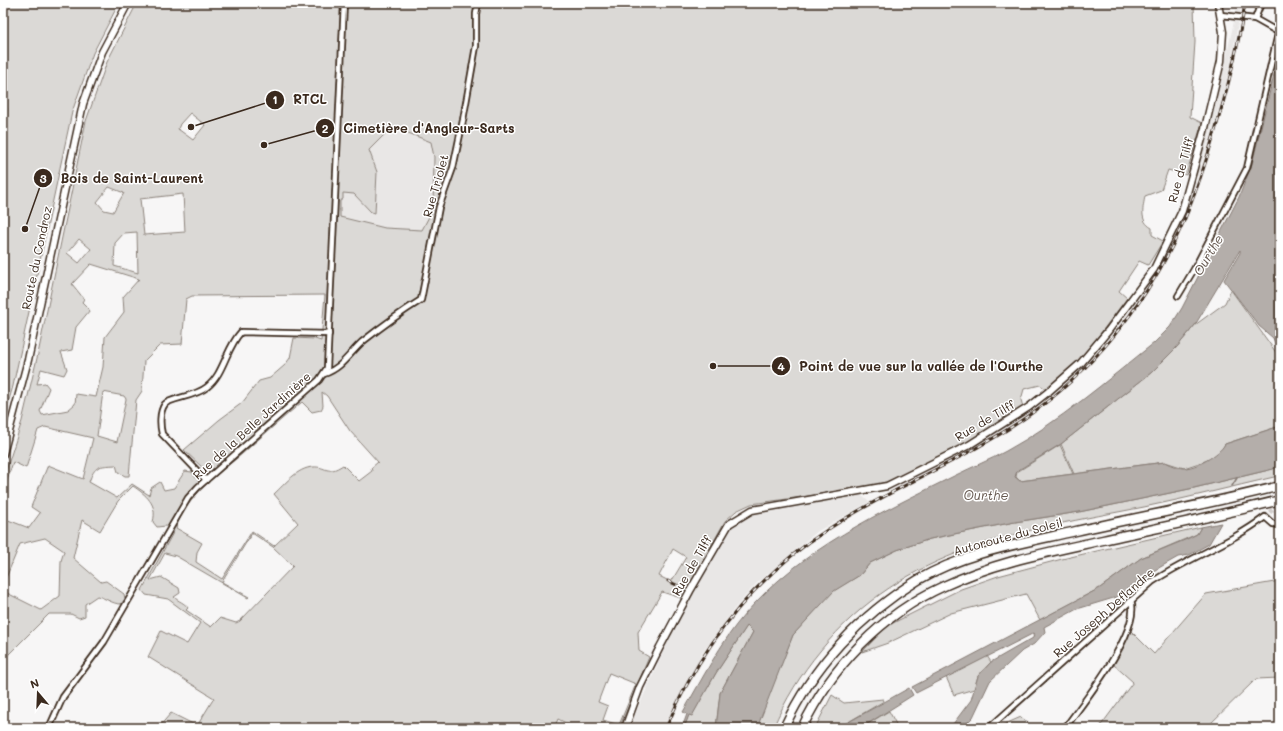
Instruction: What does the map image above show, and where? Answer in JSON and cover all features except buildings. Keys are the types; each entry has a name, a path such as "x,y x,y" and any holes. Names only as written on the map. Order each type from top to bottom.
{"highway":[{"name":"Autoroute du Soleil","path":"784,728 812,678 845,638 882,606 919,580 958,562 1024,542 1280,486"},
{"name":"Autoroute du Soleil","path":"802,728 824,689 856,650 890,619 927,594 962,578 1016,560 1280,500"}],"main road":[{"name":"Route du Condroz","path":"3,454 28,360 81,110 102,52 128,3"},
{"name":"Rue de Tilff","path":"625,728 640,688 660,647 690,591 729,524 752,510 887,486 955,452 989,434 1029,407 1081,363 1108,331 1154,269 1182,211 1205,128 1220,61 1223,32 1218,3"}],"street":[{"name":"Rue de la Belle Jardinière","path":"49,728 63,697 104,642 188,498 324,374 328,362 344,3"},
{"name":"Rue Triolet","path":"324,374 334,370 346,361 364,341 397,315 421,300 439,207 453,168 464,120 476,46 476,14 478,3"},
{"path":"1255,19 1261,3"},
{"path":"1221,14 1255,19 1278,32"},
{"path":"1178,296 1194,271 1247,168 1258,128 1280,25"},
{"path":"206,480 162,434 161,413 165,404 170,400 196,394 208,386 217,375 232,344 241,332 329,334"},
{"name":"Rue Joseph Deflandre","path":"989,728 1131,600 1170,570 1265,517 1273,524 1280,525"},
{"path":"1065,728 1107,670 1130,625 1133,615 1131,600"}],"shaded area":[{"path":"3,3 119,3 93,53 72,112 13,386 3,421"},
{"path":"137,3 180,3 181,5 185,3 1194,3 1195,42 1190,117 1202,123 1186,175 1168,170 1161,190 1145,196 1143,214 1145,222 1152,228 1152,235 1163,241 1148,265 1139,261 1119,291 1127,298 1079,362 1046,389 1040,385 1024,389 1021,400 1023,407 981,437 886,482 859,489 751,504 736,511 725,521 680,602 681,598 662,592 638,632 639,651 649,657 620,726 622,728 576,728 558,719 554,728 158,728 171,713 197,726 214,698 148,657 161,631 187,644 200,623 168,599 146,595 142,590 174,531 166,526 157,527 153,522 154,510 150,501 133,486 118,501 100,531 82,520 73,558 101,582 106,581 124,594 125,599 121,604 118,604 97,596 85,604 85,616 79,618 71,614 49,614 3,660 3,591 41,610 60,596 61,561 64,551 45,538 20,544 3,585 3,523 8,520 29,528 40,513 31,507 48,465 83,479 93,438 45,427 38,430 26,468 13,462 3,493 3,480 22,421 38,354 86,121 107,62","holes":["190,113 205,125 193,140 178,129 180,124","398,129 431,142 434,157 433,209 422,230 385,228 340,217 340,201 343,199 343,193 354,194 371,212 375,213 377,172 369,150 386,133","109,187 124,193 113,212 104,210 97,202","183,194 185,232 144,235 140,199","137,232 138,273 114,266 115,243 124,233","79,239 91,249 79,263 67,253","91,264 139,279 123,297 124,312 105,337 103,367 96,397 76,394 75,404 68,410 42,415 40,411 49,388 45,383 37,384 41,369 64,375 67,369 61,352 72,350 76,327 90,310 82,302 84,299 72,284","325,295 321,341 315,339 294,338 290,358 285,365 270,378 259,381 242,403 219,420 184,450 204,469 196,478 192,472 185,471 174,488 164,490 160,482 151,488 149,495 132,484 117,498 89,482 91,476 96,469 102,466 116,465 118,472 125,476 129,476 136,400 142,391 144,361 160,345 182,344 186,299 192,296","103,392 124,396 126,399 117,442 97,436","322,392 327,396 350,431 378,462 371,468 372,471 359,481 343,465 333,470 313,467 297,473 274,494 298,523 274,546 252,531 222,579 196,562 197,552 202,543 176,528 181,516 195,496 213,478 302,402 312,412 321,410 323,406","252,533 273,547 293,566 240,621 236,623 220,618 211,627 186,610 188,608 174,597 180,593 179,588 161,577 150,580 165,553 176,556 248,598 249,597 222,582","673,549 686,557 671,582 659,576","609,673 636,684 619,725 603,720 608,706 598,702"]},
{"path":"1238,3 1242,3 1225,89 1198,176 1195,174 1216,103"},
{"path":"398,129 431,142 434,157 433,209 422,230 385,228 339,217 340,201 343,199 343,193 354,194 371,212 377,172 369,150 386,133"},
{"path":"1231,290 1280,358 1280,426 1225,444 1221,451 1211,459 1184,468 1165,462 1074,474 1061,444 1152,372 1177,347 1195,325 1225,303"},
{"path":"1060,445 1073,474 1020,481 1016,477 1017,472"},
{"path":"1280,465 1280,475 1274,477 1177,500 1053,525 1010,536 968,549 927,566 889,588 853,616 820,651 806,669 788,697 773,728 757,728 766,700 793,635 833,591 860,575 870,563 897,550 930,539 1015,522 1079,512 1194,488 1273,469"},
{"path":"860,494 869,502 818,531 756,584 735,608 703,652 664,728 629,728 683,608 730,526 752,511"},
{"path":"1201,527 1197,534 1141,558 1100,588 1040,620 1026,594 951,613 888,643 862,652 887,626 961,589 998,576 1062,559"},
{"path":"1280,581 1280,678 1256,679 1206,728 1099,728 1133,682 1114,665 1130,630 1154,654 1206,594"},
{"path":"747,626 753,632 720,693 716,728 684,728 689,714 692,715 716,673"},
{"path":"987,656 991,662 978,676 974,689 954,695 946,677"},
{"path":"832,695 844,703 883,699 884,701 838,728 815,728"},
{"path":"889,711 897,726 896,728 861,728"},
{"path":"1021,717 1033,728 996,728"}],"water":[{"name":"Ourthe","path":"1280,50 1280,197 1276,234 1280,260 1280,356 1273,338 1259,326 1224,280 1240,253 1240,250 1195,325 1177,347 1152,372 1061,444 1017,471 1015,477 1020,481 1165,462 1184,468 1195,466 1213,456 1225,444 1280,426 1280,465 1273,469 1194,488 1079,512 1015,522 930,539 897,550 870,563 860,575 834,591 793,635 757,728 716,728 720,693 753,632 747,626 716,673 692,716 689,715 684,728 682,728 687,714 683,712 728,636 745,614 767,591 791,570 843,534 871,518 1026,440 1100,386 1154,343 1170,327 1182,308 1239,197 1252,164"},
{"path":"1221,523 1209,544 1189,555 1178,557 1148,574 1117,597 1077,609 1044,627 1045,632 1034,644 1022,651 990,681 973,717 962,728 950,728 971,700 978,676 991,662 1033,638 1034,633 916,693 912,687 1100,588 1141,558 1197,534 1201,527"},
{"path":"909,688 913,695 861,728 838,728"}],"waterway":[{"path":"3,54 5,78 3,79"},
{"path":"3,105 7,109 3,120"},
{"path":"1232,486 1237,478"}],"tunnel":[{"path":"1265,517 1280,502"}],"railway":[{"path":"666,728 680,698 713,641 754,591 778,568 803,547 854,513 978,447 1025,418 1072,380 1114,335 1133,311 1166,259 1191,204 1206,161 1227,89 1245,3"},
{"path":"668,581 685,589"}],"place":[{"name":"RTCL","path":"191,127"},
{"name":"Cimetière d'Angleur-Sarts","path":"264,145"},
{"name":"Bois de Saint-Laurent","path":"25,229"},
{"name":"Point de vue sur la vallée de l'Ourthe","path":"713,366"}]}
